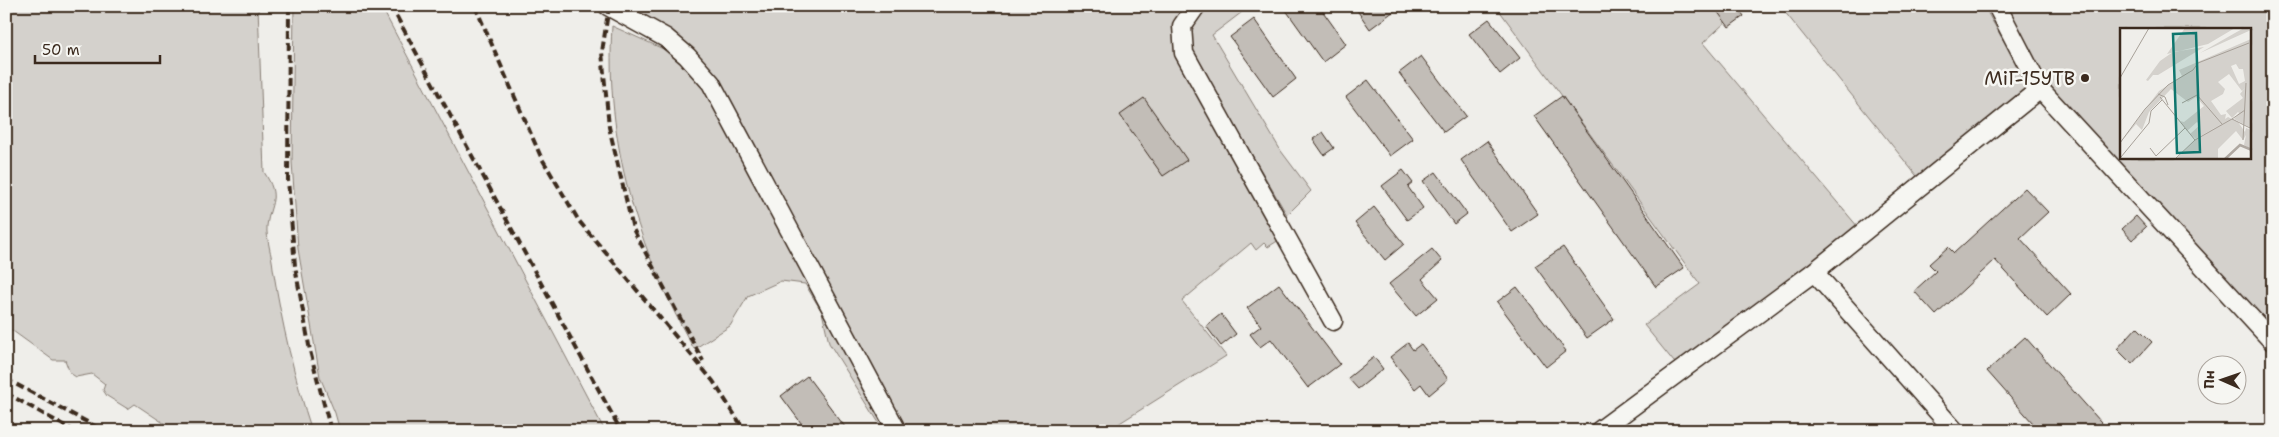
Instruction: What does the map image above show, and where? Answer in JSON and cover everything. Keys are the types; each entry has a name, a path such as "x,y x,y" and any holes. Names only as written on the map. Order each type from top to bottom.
{"street":[{"path":"608,6 666,38 687,56 711,82 897,431"},
{"path":"1196,6 1182,26 1184,52 1333,321"},
{"path":"1997,6 2040,89 2273,342"},
{"path":"1599,431 1814,272 2040,89"},
{"path":"1814,272 1955,431"}],"shaded area":[{"path":"6,6 258,6 264,172 273,194 268,218 267,236 289,350 312,431 170,431 165,424 135,404 128,409 107,396 103,390 105,384 92,374 76,377 70,373 65,360 53,360 6,326"},
{"path":"294,6 381,6 605,431 340,431 335,413 320,377 298,249 292,162"},
{"path":"606,6 1195,6 1181,40 1279,240 1268,247 1264,243 1256,250 1251,243 1182,301 1226,356 1107,431 903,431 714,79"},
{"path":"1210,6 1250,6 1212,35 1281,151 1311,191 1287,215 1190,48 1191,35 1195,24"},
{"path":"1496,6 1743,6 1703,43 1858,227 1680,364 1674,362 1644,325 1700,284"},
{"path":"1780,6 1984,6 2013,58 2026,88 2026,103 2020,118 1939,181 1920,180"},
{"path":"2004,6 2273,6 2273,331 2045,85"},
{"path":"612,26 670,52 705,87 894,431 884,431 829,343 822,312 805,284 781,281 748,296 730,326 694,349 656,272 641,233 629,193 620,153 614,111 611,69"}],"building":[{"path":"1283,6 1319,6 1346,44 1323,62"},
{"path":"1354,6 1390,6 1394,11 1370,29"},
{"path":"1723,6 1737,6 1744,16 1729,27 1717,11"},
{"path":"1254,19 1296,79 1273,97 1230,37"},
{"path":"1489,19 1520,58 1500,74 1469,34"},
{"path":"1421,56 1466,116 1444,132 1399,73"},
{"path":"1368,80 1413,139 1390,156 1346,97"},
{"path":"1562,96 1684,268 1656,287 1534,116"},
{"path":"1144,98 1187,160 1163,176 1120,115"},
{"path":"1323,132 1334,148 1324,155 1313,139"},
{"path":"1487,141 1538,214 1512,232 1461,160"},
{"path":"1403,170 1413,183 1408,187 1423,208 1407,220 1382,186"},
{"path":"1436,172 1467,214 1454,224 1423,181"},
{"path":"2025,188 2048,212 2020,238 2071,294 2047,317 1995,260 1936,315 1914,291 1936,271 1929,264 1948,247 1954,253"},
{"path":"1374,207 1404,244 1385,260 1355,223"},
{"path":"2136,216 2146,227 2132,240 2122,229"},
{"path":"1563,247 1614,319 1587,338 1535,266"},
{"path":"1432,249 1442,261 1422,279 1438,298 1416,316 1389,284"},
{"path":"1279,284 1340,364 1308,388 1271,339 1260,347 1250,334 1261,326 1247,308"},
{"path":"1517,287 1566,351 1546,367 1497,302"},
{"path":"1221,314 1236,334 1221,346 1206,326"},
{"path":"2137,327 2152,342 2132,364 2117,349"},
{"path":"2025,337 2109,431 2040,431 1987,371"},
{"path":"1408,343 1413,350 1421,344 1448,379 1429,395 1421,384 1415,389 1390,357"},
{"path":"1374,357 1383,369 1358,389 1348,378"},
{"path":"807,376 848,431 807,431 781,396"}],"railway":[{"path":"289,6 288,180 295,266 310,351 331,431"},
{"path":"391,6 621,431"},
{"path":"475,6 541,157 579,221 713,381 745,431"},
{"path":"609,6 602,52 609,127 633,229 703,361"},
{"path":"6,379 104,431"},
{"path":"6,393 74,431"},
{"path":"6,428 13,431"}],"place":[{"name":"МіГ-15УТВ","path":"2085,78"}]}
